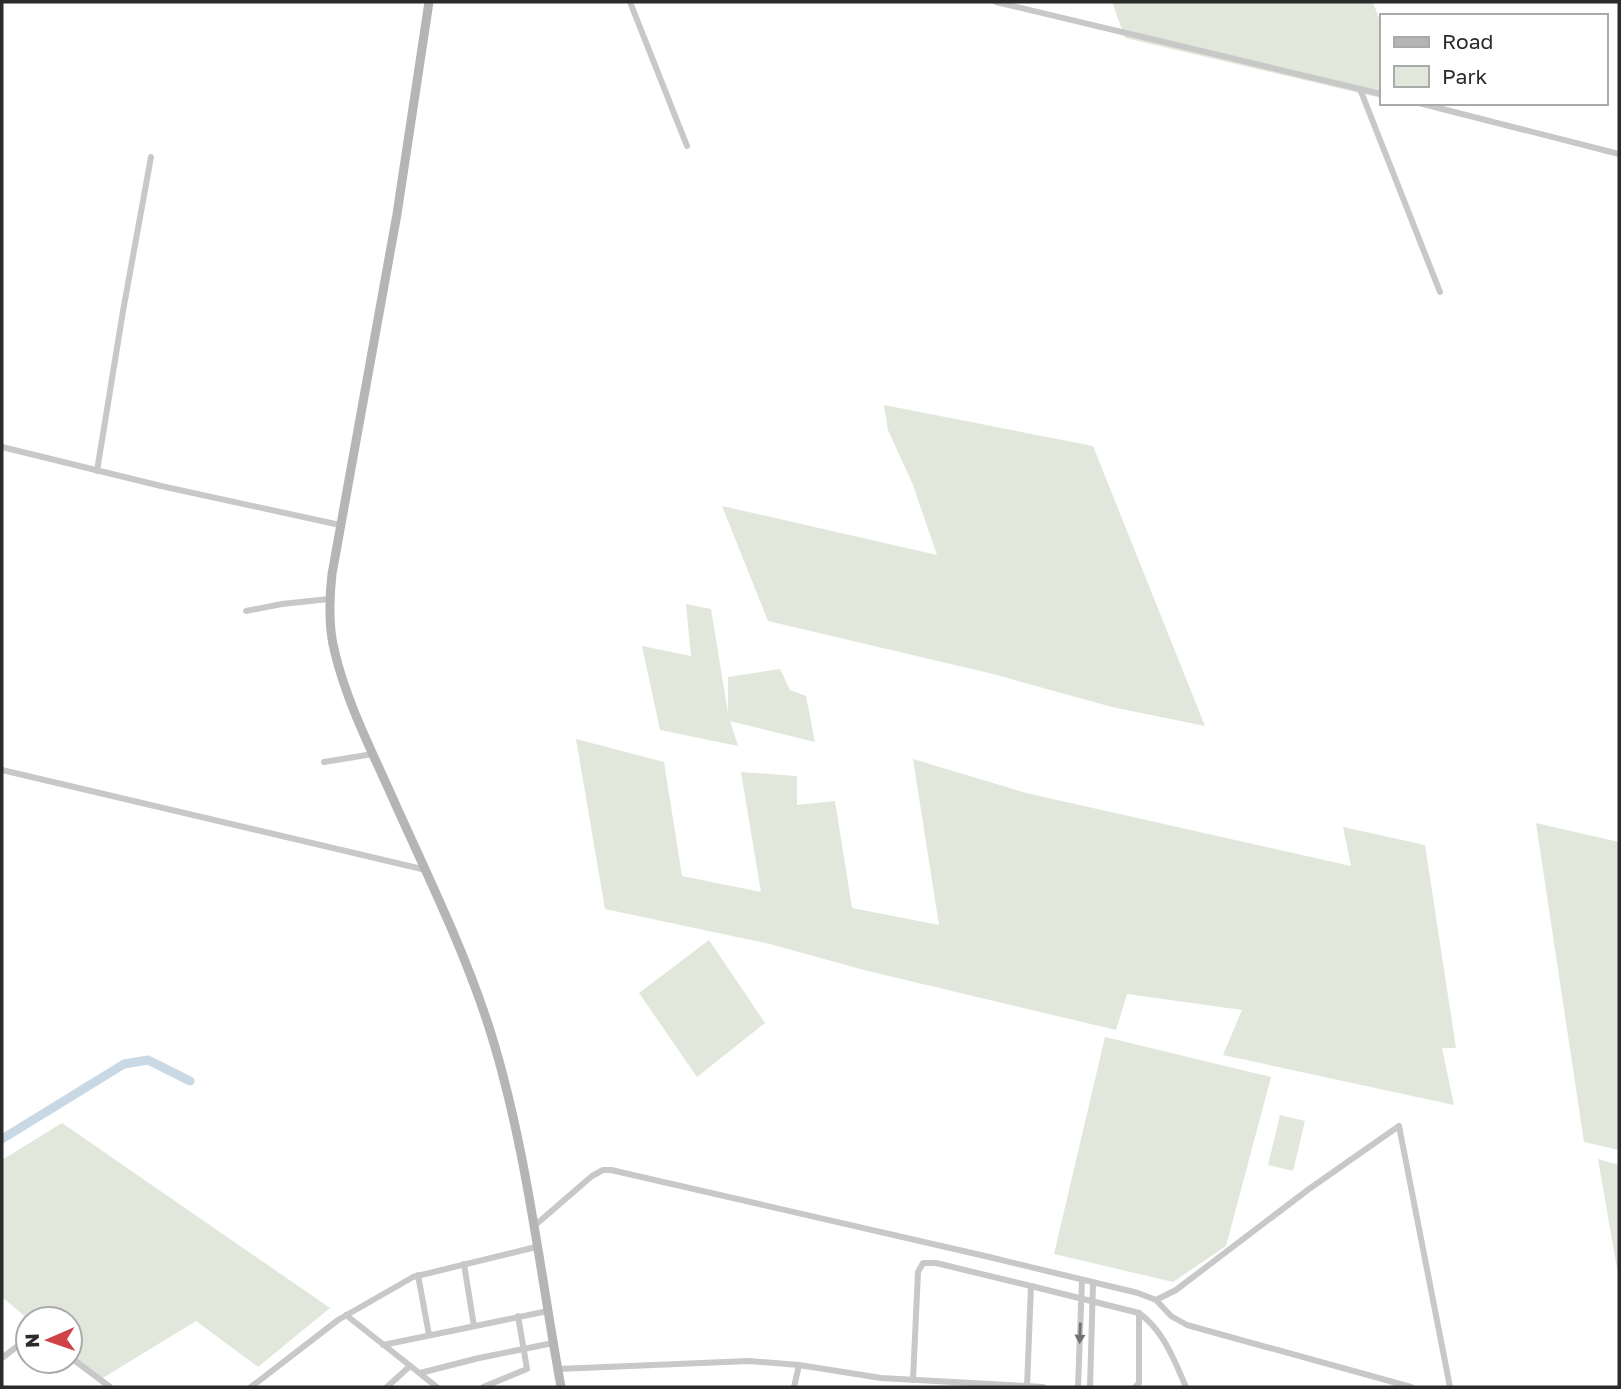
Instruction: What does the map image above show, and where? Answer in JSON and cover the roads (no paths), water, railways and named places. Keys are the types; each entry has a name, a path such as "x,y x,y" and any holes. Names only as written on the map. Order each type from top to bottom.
{"main road":[{"path":"429,2 397,214 329,599 334,651 373,754 426,870 488,1024 519,1149 561,1387"}],"street":[{"path":"630,2 687,146"},
{"path":"996,2 1380,94"},
{"path":"1360,89 1440,292"},
{"path":"1427,105 1619,155"},
{"path":"97,471 151,157"},
{"path":"2,447 340,525"},
{"path":"246,611 329,599"},
{"path":"324,762 373,754"},
{"path":"2,770 426,870"},
{"path":"1156,1300 1176,1290 1309,1189 1399,1126 1450,1387"},
{"path":"533,1227 592,1176 603,1170 611,1170 1138,1293 1156,1300 1171,1316 1187,1325 1412,1387"},
{"path":"251,1387 305,1343 346,1315 418,1275 536,1247"},
{"path":"913,1380 918,1272 923,1263 936,1263 1139,1313 1151,1322 1162,1337 1186,1387"},
{"path":"464,1264 474,1326"},
{"path":"418,1275 429,1335"},
{"path":"1078,1387 1082,1280"},
{"path":"1090,1387 1093,1283"},
{"path":"1027,1387 1031,1286"},
{"path":"383,1345 548,1311"},
{"path":"1135,1387 1139,1383 1139,1313"},
{"path":"346,1315 437,1387"},
{"path":"483,1387 527,1369 518,1316"},
{"path":"420,1374 553,1343"},
{"path":"558,1369 738,1361 799,1365 881,1378 1043,1387"},
{"path":"794,1387 799,1365"},
{"path":"387,1387 410,1366"},
{"path":"84,1368 110,1387"},
{"path":"881,1378 881,1387"}],"waterway":[{"path":"2,1139 124,1064 148,1060 190,1081"}]}
